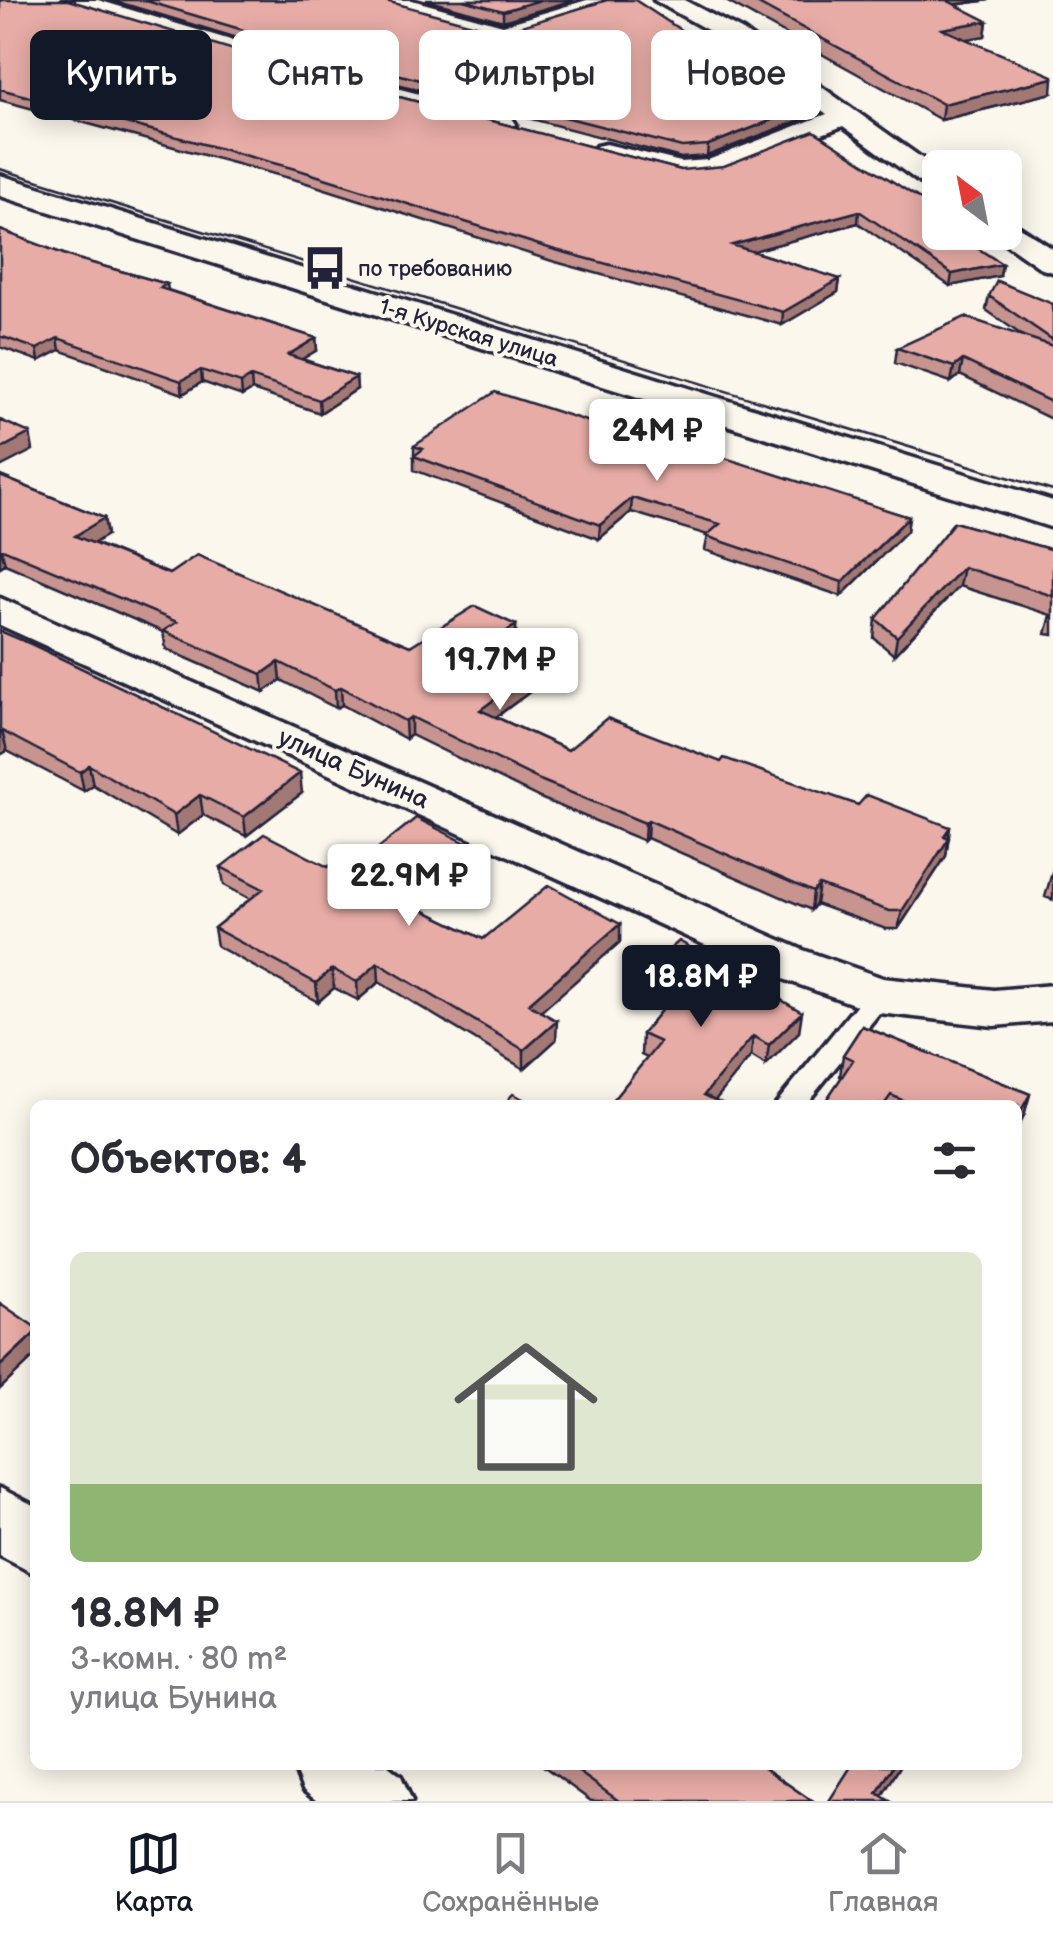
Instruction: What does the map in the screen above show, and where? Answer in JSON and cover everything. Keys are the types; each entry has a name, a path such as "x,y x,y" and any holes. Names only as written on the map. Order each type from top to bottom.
{"street":[{"path":"74,0 341,81 524,130"},
{"path":"386,0 503,32 612,0"},
{"path":"666,0 735,36 922,171"},
{"path":"579,145 681,170 712,168 844,117"},
{"name":"1-я Курская улица","path":"0,184 1053,514"},
{"path":"1022,242 1053,263"},
{"name":"улица Бунина","path":"0,610 786,962 879,995 994,1008 1053,1003"},
{"path":"0,1517 30,1540"},
{"path":"335,1770 376,1801"}],"lane":[{"path":"793,1100 879,995"}],"building":[{"path":"0,0 68,0 167,30 30,30 30,97 0,89"},
{"path":"143,0 382,0 494,30 419,30 419,80 399,75 399,30 243,30"},
{"path":"463,0 540,0 503,11"},
{"path":"607,0 635,0 681,30 651,30 651,120 773,120 708,145 682,147 577,120 631,120 631,30 509,30"},
{"path":"751,0 946,0 987,21 942,29 1053,78 943,104 821,38 821,30 806,30"},
{"path":"212,43 232,49 232,120 399,120 399,97 419,102 419,120 488,120 681,170 724,166 814,131 922,200 922,250 980,250 1002,264 952,274 859,211 732,245 840,279 783,312 552,249 299,170 114,120 212,120"},
{"path":"0,230 74,258 167,284 160,288 316,338 288,355 356,377 319,400 251,377 241,383 201,370 181,381 58,338 37,349 0,336"},
{"path":"997,281 1053,304 1053,340 989,296"},
{"path":"965,317 1053,346 1053,403 963,360 954,367 897,348"},
{"path":"495,392 612,429 668,444 672,441 909,517 842,582 706,536 720,524 632,498 600,525 414,456 423,449 414,446"},
{"path":"0,420 30,433 0,449"},
{"path":"0,476 104,518 75,536 169,574 197,555 410,646 475,606 516,625 493,640 543,664 480,710 568,750 607,718 721,762 724,758 858,805 867,795 950,827 944,836 949,838 902,911 889,911 819,885 813,892 648,820 645,823 540,780 411,717 405,721 341,687 335,690 279,662 262,674 163,631 177,622 0,548"},
{"path":"954,522 1053,550 1053,596 963,567 897,637 876,619"},
{"path":"0,631 300,773 244,817 200,795 174,815 89,765 80,772 0,733"},
{"path":"416,818 466,843 400,899 483,939 549,885 620,924 528,1004 557,1021 524,1050 378,963 357,982 332,969 316,983 214,928 263,889 221,867 264,834 328,867 350,850 366,858"},
{"path":"679,941 802,1012 769,1045 753,1036 704,1095 715,1100 613,1100 660,1042 642,1034 681,986 648,969"},
{"path":"862,1026 1030,1094 1022,1109 1022,1100 902,1100 891,1095 888,1100 826,1100 853,1060 843,1055"},
{"path":"0,1303 30,1324 30,1338 0,1366"},
{"path":"576,1770 767,1770 812,1801 619,1801"},
{"path":"849,1770 891,1770 877,1793 890,1801 829,1801"}],"tram line":[{"path":"0,169 1053,491"}],"place":[{"name":"по требованию","path":"325,268"}]}
